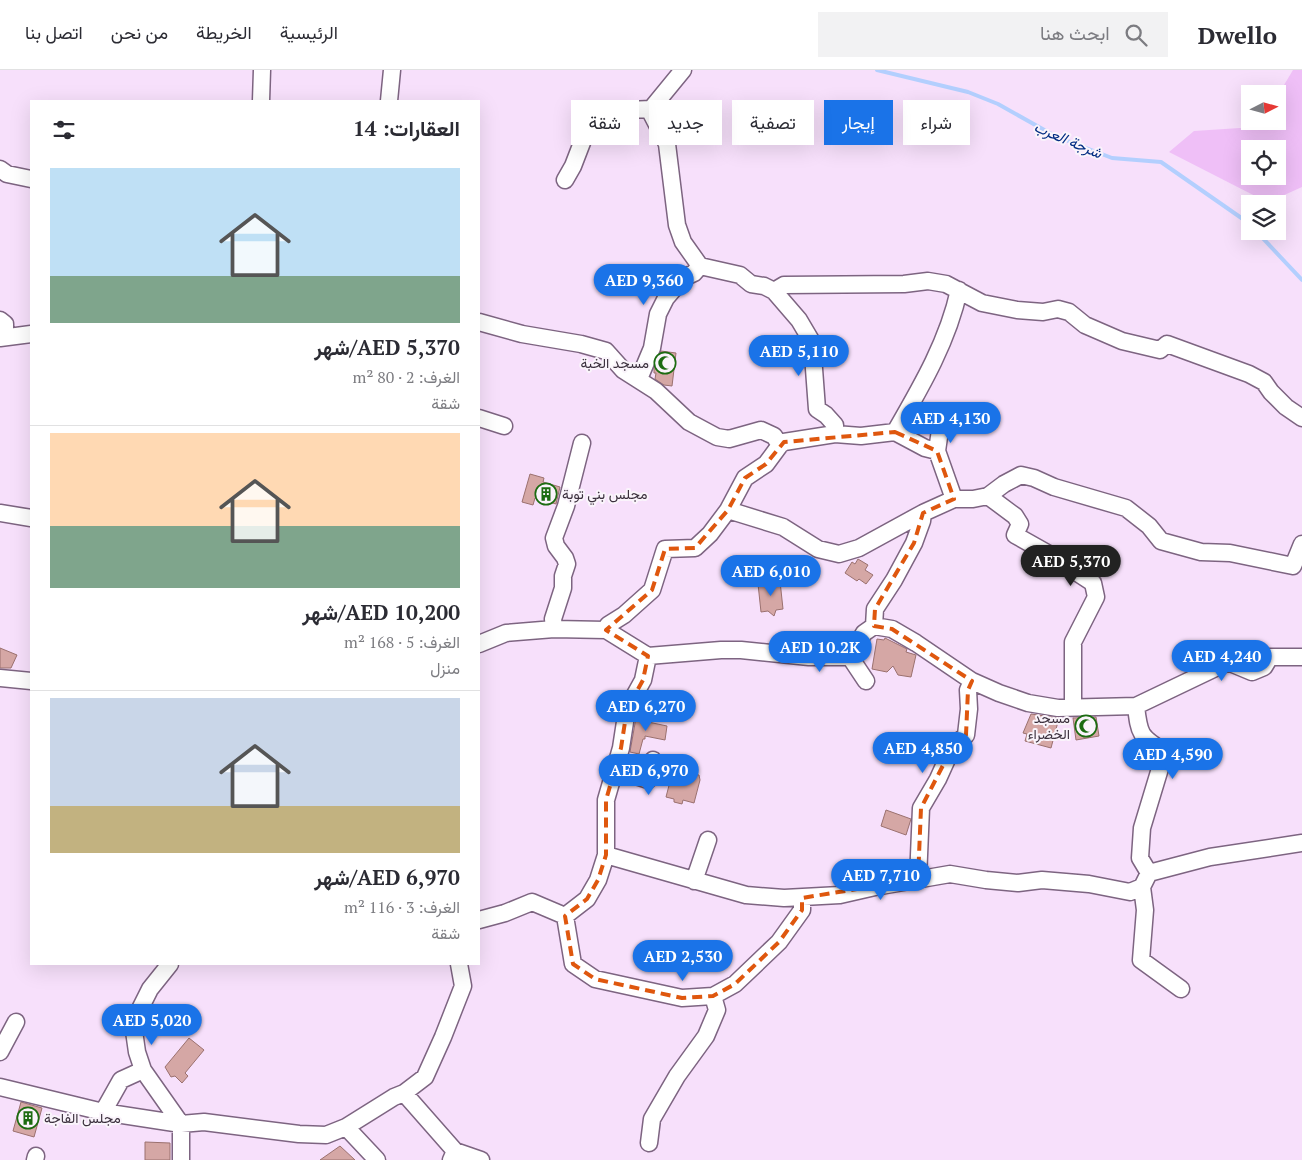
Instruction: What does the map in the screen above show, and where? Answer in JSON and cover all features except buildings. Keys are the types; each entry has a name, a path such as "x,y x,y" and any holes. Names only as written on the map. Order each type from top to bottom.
{"street":[{"path":"261,100 262,70"},
{"path":"389,100 392,70"},
{"path":"658,100 683,70"},
{"path":"564,180 573,166 583,140 604,112 649,109"},
{"path":"667,145 677,225 684,242 700,266 740,275 751,284 764,286 774,291 799,320 812,342 817,409 835,425 835,434"},
{"path":"0,169 7,174 30,179"},
{"path":"639,379 652,348 658,314 666,298 684,278 694,274 700,266"},
{"path":"774,291 784,285 904,284 928,281 946,284 982,303 1017,310 1043,312 1058,309 1069,312 1085,325 1122,341 1160,350 1167,344 1249,374 1264,382 1281,402 1302,418"},
{"path":"895,432 925,380 954,315 959,290"},
{"path":"0,320 5,324 3,337 30,334"},
{"path":"480,322 522,334 581,344 606,351 623,370 656,391 689,422 717,437 729,439 761,430 774,436 780,445"},
{"path":"480,418 504,426"},
{"path":"944,422 940,430 937,451 954,499"},
{"path":"606,630 608,625 652,590 665,549 695,548 710,534 728,510 745,478 766,464 784,442 835,434 861,436 895,432 925,448 937,451"},
{"path":"554,629 553,619 563,588 563,576 567,564 556,546 554,538 566,506 582,443"},
{"path":"728,510 783,527 818,549 839,554 859,548 923,513 954,499 973,499 988,496 1004,484 1021,475 1034,478 1054,488 1126,508 1150,526 1162,541 1200,552 1230,553 1293,566 1302,544"},
{"path":"988,496 1016,516 1020,524 1014,535 1047,553 1093,583 1096,597 1073,642 1073,708"},
{"path":"0,513 30,518"},
{"path":"874,626 875,609 894,580 914,543 923,513"},
{"path":"850,657 864,633 874,626 892,630 972,680 1000,694 1028,703 1058,708 1136,706 1228,662 1252,672 1264,667 1270,657 1302,657"},
{"path":"480,644 506,632 554,629 606,630 648,656 741,650 808,658 850,657"},
{"path":"564,916 587,899 598,880 606,855 606,800 621,748 627,709 643,680 648,656"},
{"path":"850,657 866,681"},
{"path":"0,678 30,680"},
{"path":"918,879 921,808 938,779 952,748 966,735 969,709 968,690 972,680"},
{"path":"1136,706 1139,730 1148,742 1165,752 1142,828 1140,858 1145,880 1145,910 1141,960 1180,989"},
{"path":"614,769 648,780 653,760"},
{"path":"694,881 708,840"},
{"path":"606,855 746,895 802,898 840,895 875,886 950,874 1018,883 1042,880 1089,884 1130,892 1145,880 1210,857 1302,843"},
{"path":"564,916 573,964 595,980 682,998 714,996 735,984 779,942 802,910 802,898"},
{"path":"480,920 505,913 532,902 564,916"},
{"path":"169,965 150,989 140,1009 134,1031 137,1052 143,1070 181,1124 181,1160"},
{"path":"0,1087 103,1112 181,1124 204,1122 299,1134 326,1135 346,1127 394,1097 404,1093 425,1077 444,1037 463,986 459,965"},
{"path":"649,1143 652,1119 677,1076 706,1036 717,1010 714,996"},
{"path":"0,1052 16,1022"},
{"path":"103,1112 121,1080 143,1070"},
{"path":"404,1093 453,1155 481,1160"},
{"path":"346,1127 377,1160"}],"highlighted area":[{"path":"895,432 937,451 954,499 923,513 914,543 875,609 874,626 892,629 972,681 968,690 966,735 952,748 921,808 918,879 802,898 802,910 779,942 735,984 713,996 682,998 595,979 573,964 565,916 587,899 598,880 606,855 606,800 621,748 627,709 643,680 648,656 606,630 652,590 665,549 695,548 728,510 745,478 766,464 784,442"}],"shaded area":[{"path":"1293,70 1302,70 1302,187 1284,195 1253,195 1169,152 1194,131 1241,128 1241,130 1286,130 1286,85 1284,85"}],"waterway":[{"name":"شرجة العرب","path":"877,70 968,92 998,104 1055,136 1112,158 1161,162 1241,218"},
{"name":"شرجة العرب","path":"1264,240 1302,280"}],"place":[{"name":"مسجد الخبة","path":"665,363"},
{"name":"مجلس بني توبة","path":"546,494"},
{"name":"مسجد الخضراء","path":"1086,726"},
{"name":"مجلس الفاجة","path":"28,1118"}]}
